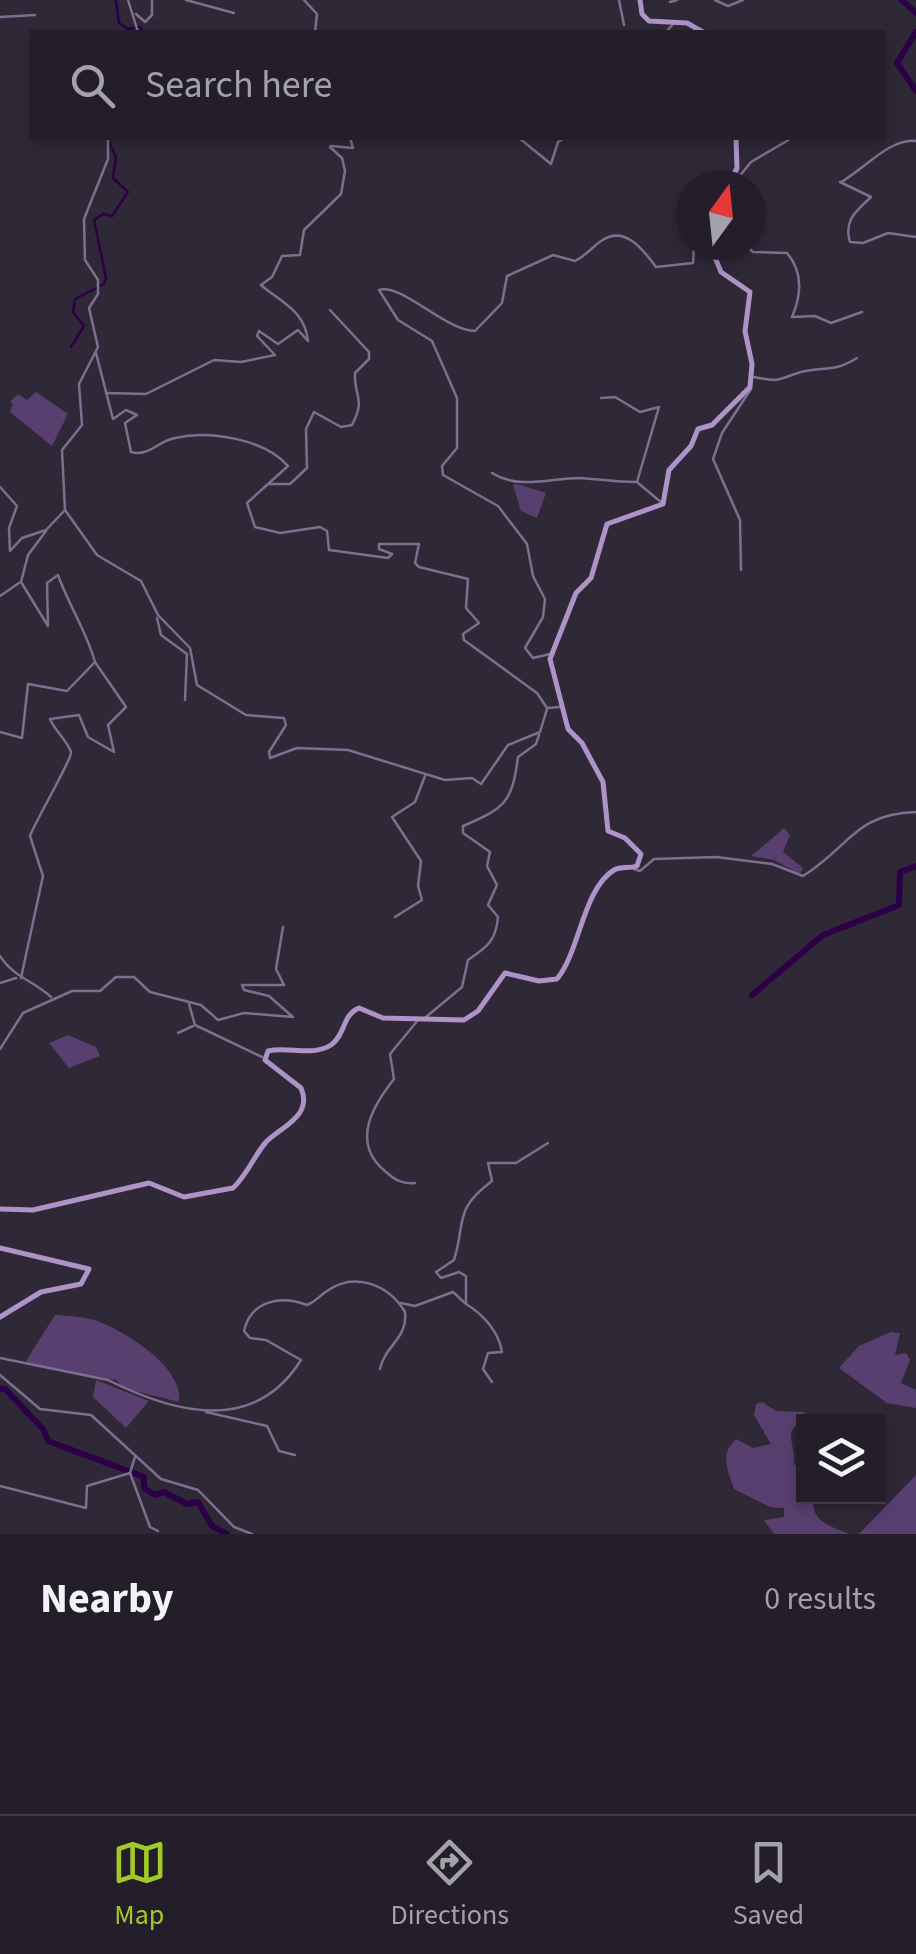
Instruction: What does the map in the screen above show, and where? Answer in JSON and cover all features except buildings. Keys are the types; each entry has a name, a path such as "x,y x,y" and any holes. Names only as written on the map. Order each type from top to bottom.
{"street":[{"path":"128,0 145,22 152,15 152,0"},
{"path":"186,0 234,13"},
{"path":"304,0 317,14 315,30"},
{"path":"619,0 624,25"},
{"path":"640,0 642,14 649,21 676,22 701,30"},
{"path":"670,2 677,0"},
{"path":"715,0 734,6 743,0"},
{"path":"136,14 138,30"},
{"path":"0,17 35,16"},
{"path":"668,30 676,22"},
{"path":"108,140 108,158 84,218 85,260 98,284 98,294 89,308 104,393 113,419 126,410 136,412 125,424 131,452 146,453 179,437 250,443 268,449 288,466 246,505 255,527 280,533 320,526 327,531 329,550 388,558 392,554 378,548 379,544 414,542 421,547 415,562 419,566 468,579 466,608 479,623 464,634 464,640 537,693 548,708"},
{"path":"104,393 146,394 214,360 241,362 276,355 257,336 259,331 278,344 298,330 308,341 306,324 299,314 260,285 272,277 282,256 300,255 304,230 341,194 345,171 342,158 330,147 354,148 351,140"},
{"path":"521,140 551,164 556,160 561,140"},
{"path":"736,140 737,168"},
{"path":"744,170 789,140"},
{"path":"916,142 894,144 868,167 840,182 871,197 854,208 848,232 850,242 863,243 888,233 916,237"},
{"path":"550,654 533,658 525,648 544,617 545,599 533,576 527,544 498,506 441,470 457,448 459,408 432,341 398,320 380,290 398,290 418,308 439,315 457,328 476,331 502,303 507,276 553,255 579,260 603,239 624,238 640,244 659,267 693,264 693,260"},
{"path":"766,253 786,254 793,260 800,296 792,317 815,316 832,323 862,312"},
{"path":"716,260 721,272 750,292 744,331 752,377 750,388 722,433 713,460 740,520 741,570"},
{"path":"266,484 290,484 307,468 306,429 314,412 341,427 352,425 358,413 361,394 354,373 369,359 369,352 330,310"},
{"path":"96,353 80,384 82,424 64,444 65,510 97,555 141,581 158,615 190,648 197,685 246,716 284,718 286,725 269,752 270,758 297,748 348,750 446,780 472,778 481,784 508,745 540,732"},
{"path":"752,377 786,381 806,371 841,368 856,358"},
{"path":"664,504 670,470 692,446 698,429 712,425 723,410 750,388"},
{"path":"601,398 616,397 640,412 659,407 637,482"},
{"path":"492,473 500,478 552,483 575,478 637,482 664,504"},
{"path":"0,487 17,506 9,528 10,551 21,539 46,530"},
{"path":"633,868 641,854 625,838 608,831 599,769 568,729 550,654 576,592 591,578 607,524 664,504"},
{"path":"0,596 21,582 28,556 65,510"},
{"path":"19,977 43,876 30,836 46,796 72,762 72,753 50,719 79,715 88,737 114,752 108,725 126,707 95,662 85,627 72,609 58,575 47,584 48,626 21,582"},
{"path":"158,615 160,634 187,654 185,700"},
{"path":"0,732 22,738 28,684 67,691 95,662"},
{"path":"548,708 561,707"},
{"path":"415,1183 394,1180 376,1165 368,1154 366,1128 379,1097 394,1079 390,1054 415,1021 455,994 468,960 494,937 498,916 488,905 496,885 487,866 490,852 461,830 508,801 514,791 518,757 536,744 548,708"},
{"path":"395,916 422,900 418,886 421,861 392,818 415,802 425,774"},
{"path":"264,1058 273,1049 328,1047 340,1036 347,1016 359,1008 383,1018 415,1021 469,1018 509,972 539,981 557,979 585,924 588,903 616,869 640,871 654,858 716,857 772,864 803,876 838,852 849,835 872,818 916,812"},
{"path":"0,1049 18,1018 52,998 81,990 100,991 116,977 130,976 150,992 173,995 227,1021 244,1014 293,1017 272,998 244,990 242,985 284,985 276,969 283,927"},
{"path":"0,956 19,977 52,998"},
{"path":"0,983 19,977"},
{"path":"0,1210 33,1210 149,1182 184,1197 233,1188 268,1140 297,1117 303,1102 301,1088 264,1058 195,1025 189,1003"},
{"path":"178,1033 195,1025"},
{"path":"466,1304 466,1276 459,1272 441,1278 436,1272 454,1260 459,1218 480,1189 492,1181 488,1163 516,1163 548,1143"},
{"path":"0,1248 90,1269 81,1284 42,1292 0,1317"},
{"path":"200,1409 238,1410 260,1402 299,1365 300,1356 266,1340 250,1338 244,1331 245,1323 263,1304 288,1297 307,1304 336,1286 355,1282 381,1286 399,1302 406,1322 397,1344 386,1350 380,1368"},
{"path":"399,1302 420,1305 453,1292 494,1330 503,1349 488,1353 484,1362 483,1374 492,1382"},
{"path":"0,1358 99,1378 136,1395 267,1426 279,1451 295,1455"},
{"path":"0,1375 40,1409 91,1415 161,1479 198,1490 234,1527 252,1534"},
{"path":"136,1456 131,1470 150,1527 158,1531"},
{"path":"0,1486 86,1508 88,1486 131,1470"}],"shaded area":[{"path":"36,392 68,414 52,446 10,412 10,402 18,394 27,400"},
{"path":"513,485 546,493 537,518 521,511"},
{"path":"784,828 790,835 783,852 803,868 800,874 774,860 751,856"},
{"path":"68,1035 96,1047 100,1056 69,1068 49,1043"},
{"path":"55,1315 94,1320 136,1341 172,1376 179,1402 123,1388 116,1380 32,1366 26,1361"},
{"path":"891,1332 900,1333 895,1355 906,1353 910,1360 901,1383 916,1390 916,1408 887,1403 839,1368 859,1346"},
{"path":"96,1380 149,1401 126,1428 93,1397"},
{"path":"762,1402 776,1411 804,1412 796,1414 791,1438 796,1504 813,1504 822,1522 849,1534 774,1534 764,1520 784,1517 784,1508 770,1507 734,1489 726,1463 731,1445 736,1439 753,1448 771,1444 754,1415 756,1404"},
{"path":"916,1475 916,1534 859,1534"}],"waterway":[{"path":"116,0 119,23 128,29 142,30"},
{"path":"902,0 916,13"},
{"path":"916,32 897,63 916,91"},
{"path":"71,347 84,326 73,312 75,299 104,284 106,278 94,220 103,214 112,216 128,192 113,178 116,157 108,140"},
{"path":"752,995 823,935 899,905 900,872 916,866"},
{"path":"0,1389 5,1389 43,1429 48,1441 144,1477 144,1488 155,1495 164,1492 187,1504 198,1502 212,1526 227,1534"}]}
